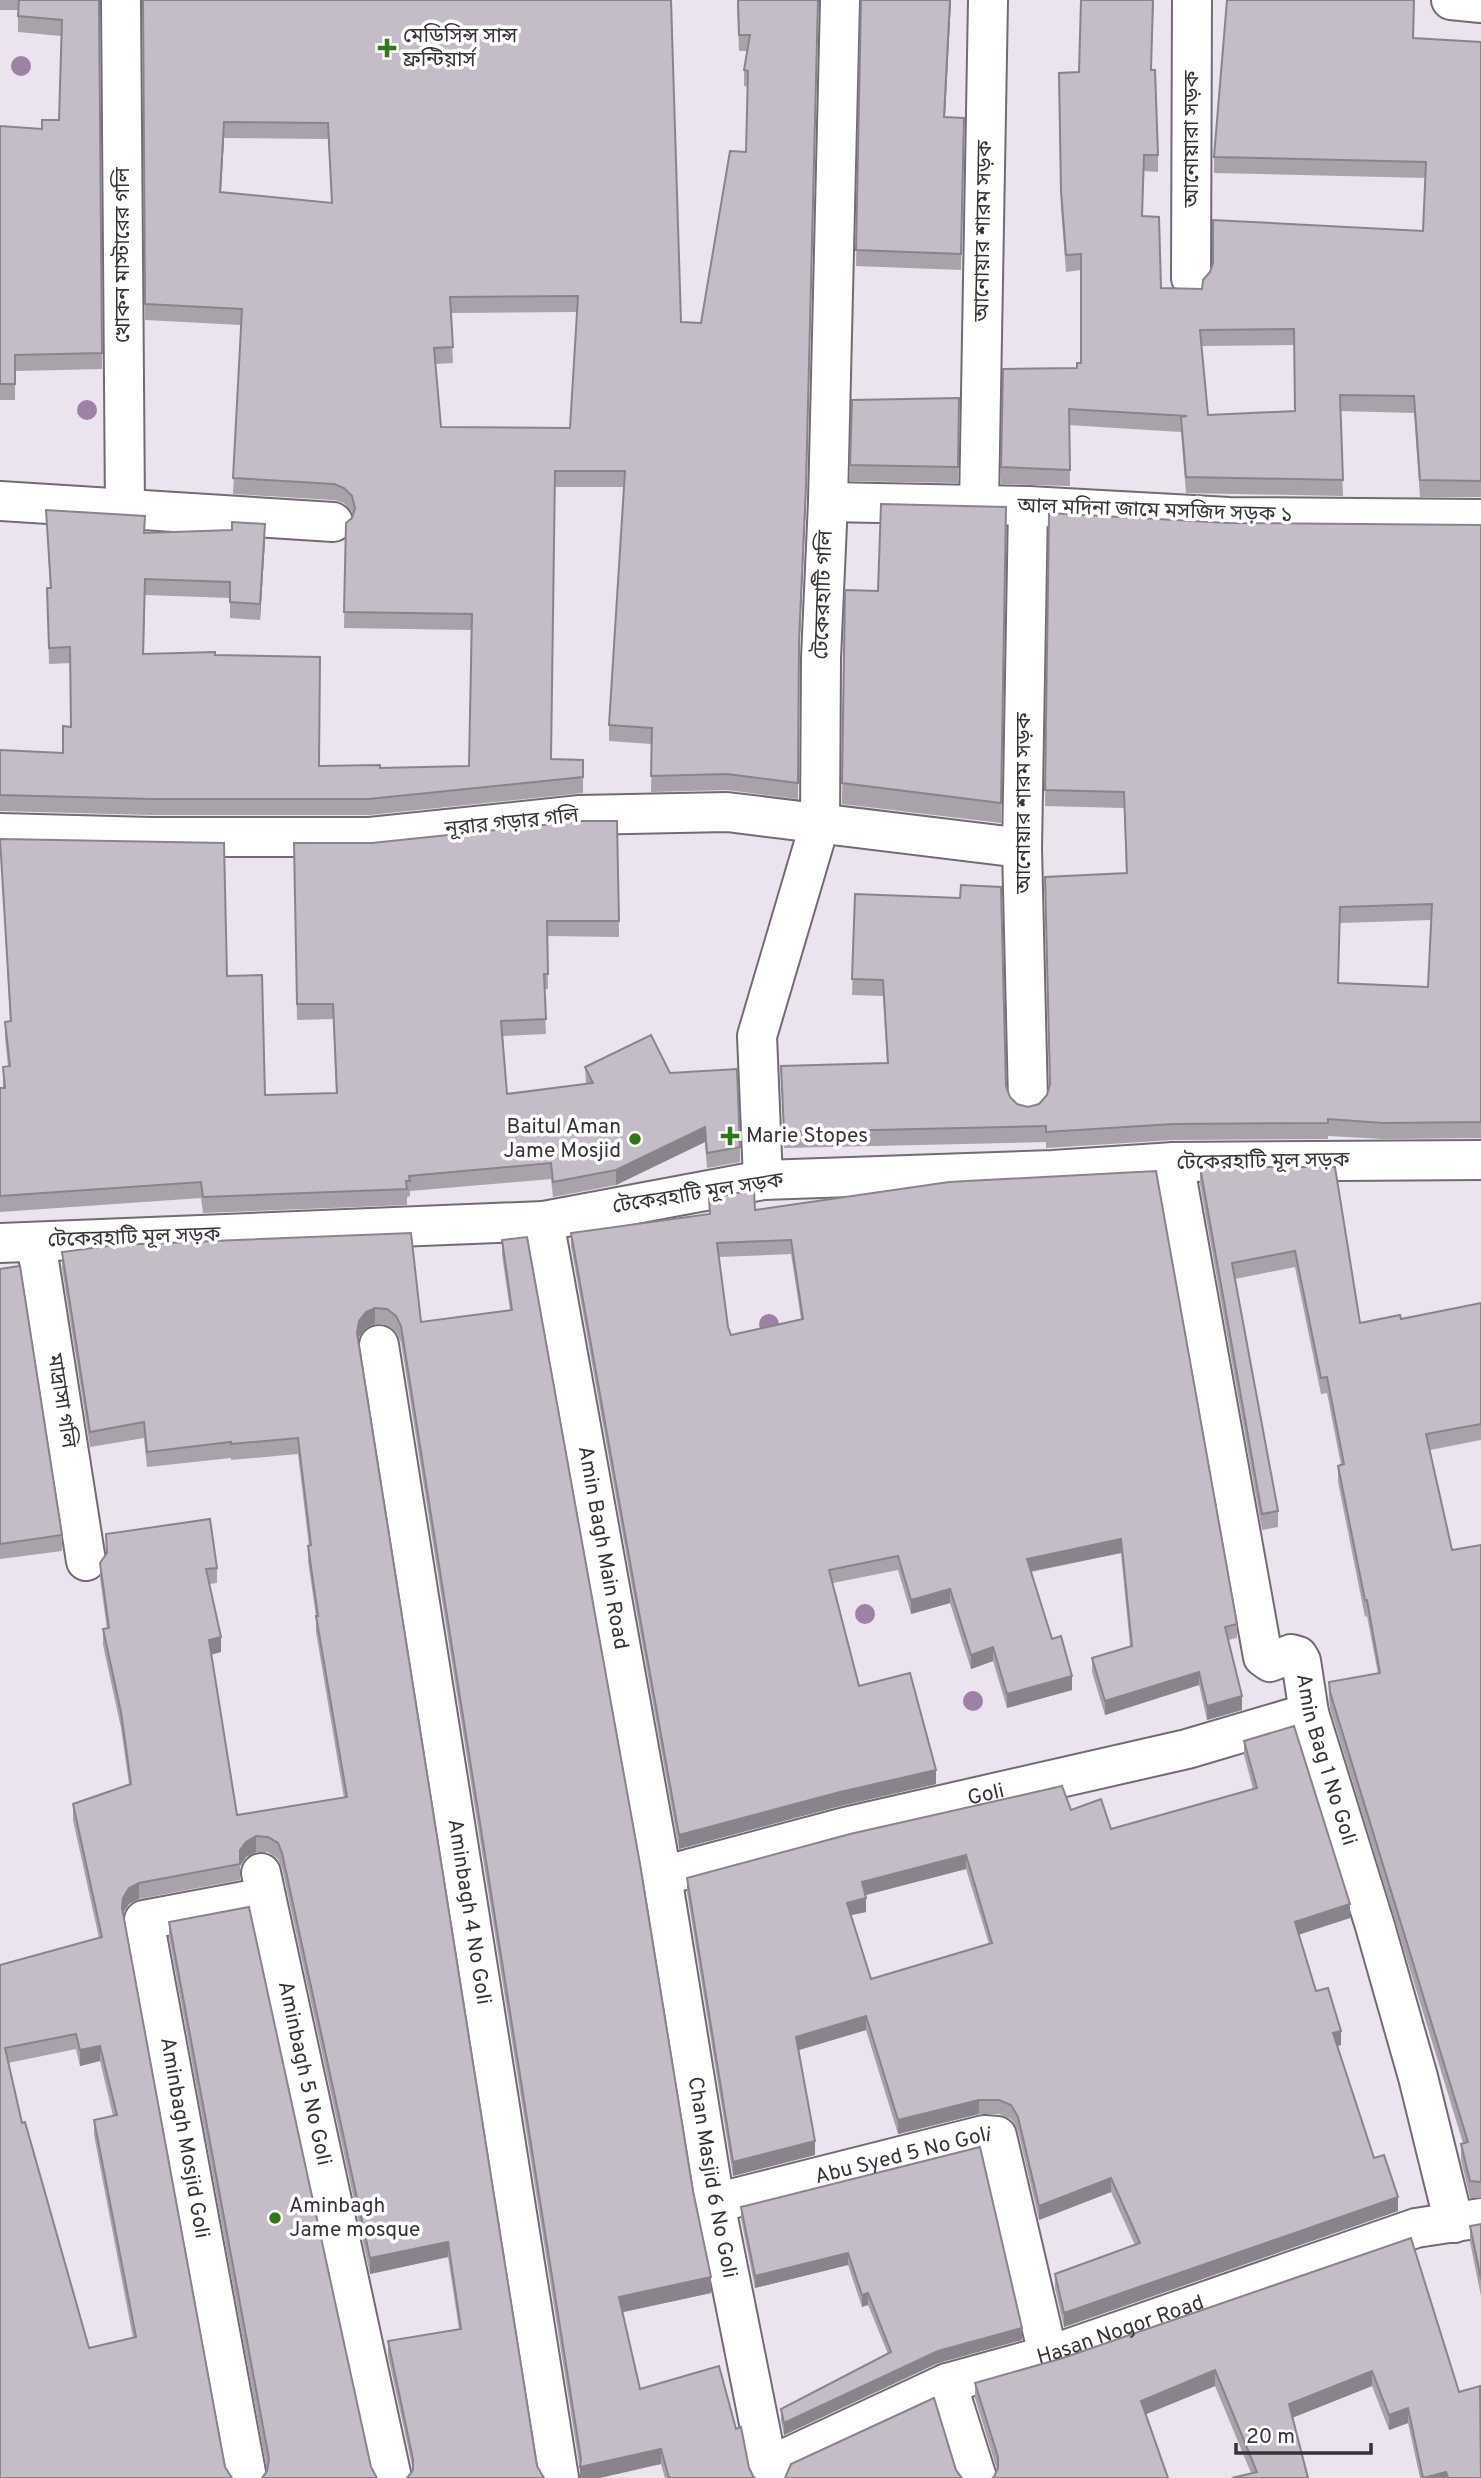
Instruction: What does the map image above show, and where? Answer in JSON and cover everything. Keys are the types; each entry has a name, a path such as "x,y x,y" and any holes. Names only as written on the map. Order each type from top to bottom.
{"street":[{"name":"খোকন মাস্টারের গলি","path":"121,0 125,509"},
{"name":"টেকেরহাটি গলি","path":"763,1180 757,1036 820,823 821,658 828,502 840,0"},
{"name":"আনোয়ার শারম সড়ক","path":"979,505 988,0"},
{"name":"আনোয়ারা সড়ক","path":"1191,278 1192,0"},
{"path":"1451,0 1481,3"},
{"path":"0,501 333,522"},
{"name":"আল মদিনা জামে মসজিদ সড়ক ১","path":"828,502 1027,506 1229,517 1481,519"},
{"name":"আনোয়ার শারম সড়ক","path":"1027,506 1022,848 1028,1101"},
{"name":"নূরার গড়ার গলি","path":"0,833 150,837 370,837 580,815 727,812 1022,848"},
{"name":"টেকেরহাটি মূল সড়ক","path":"18,1243 544,1221 763,1180 1053,1170 1174,1162 1481,1160"},
{"name":"Amin Bag 1 No Goli","path":"1174,1162 1263,1657 1269,1662 1291,1654 1298,1656 1301,1661 1309,1713 1400,2014 1467,2220"},
{"name":"Amin Bagh Main Road","path":"544,1221 662,1876"},
{"name":"মাদ্রাসা গলি","path":"18,1243 86,1561"},
{"name":"Aminbagh 4 No Goli","path":"379,1345 559,2478"},
{"name":"Goli","path":"662,1876 845,1826 1187,1749 1309,1713"},
{"name":"Chan Masjid 6 No Goli","path":"662,1876 715,2203 769,2473"},
{"name":"Aminbagh Mosjid Goli","path":"247,2478 144,1920 263,1885"},
{"name":"Aminbagh 5 No Goli","path":"263,1885 392,2478"},
{"name":"Abu Syed 5 No Goli","path":"715,2203 984,2135 997,2136 1048,2355"},
{"name":"Hasan Nogor Road","path":"769,2473 947,2383 1048,2355 1416,2228 1467,2220"},
{"path":"947,2383 976,2478"}],"building":[{"path":"19,0 99,0 102,353 15,355 15,384 0,384 0,126 42,129 42,120 59,120 62,20 18,16"},
{"path":"143,0 671,0 681,322 701,323 730,151 746,152 748,71 744,70 750,35 739,35 738,0 818,0 806,485 799,641 798,783 727,774 651,776 652,728 609,725 625,471 555,471 551,759 583,760 583,777 369,799 151,799 0,795 0,750 63,753 63,726 71,727 70,647 49,648 47,588 51,588 46,510 145,516 144,533 232,530 232,522 265,524 260,604 230,602 230,582 145,579 143,654 215,652 215,655 320,657 319,766 469,766 472,614 344,612 346,523 352,518 355,508 352,496 344,488 334,484 233,478 242,309 145,304","holes":["224,122 328,123 332,203 220,192","578,296 570,428 441,427 434,348 453,347 450,297"]},
{"path":"861,0 950,0 944,117 964,118 961,254 856,250"},
{"path":"1081,0 1153,0 1151,70 1155,70 1158,155 1144,155 1142,216 1159,217 1161,288 1202,289 1203,280 1213,263 1213,220 1423,231 1426,162 1214,157 1227,0 1414,0 1413,38 1481,42 1481,481 1420,480 1414,396 1340,395 1343,480 1186,477 1181,417 1187,416 1069,409 1070,470 1001,467 1003,369 1077,368 1077,363 1081,363 1081,254 1066,255 1061,191 1059,73 1079,72","holes":["1294,329 1295,411 1208,415 1200,330"]},
{"path":"959,398 958,467 850,465 852,400"},
{"path":"881,504 1006,507 1001,803 842,783 845,590 878,591"},
{"path":"1049,513 1229,523 1481,525 1481,1122 1384,1123 1328,1119 1328,1123 1173,1124 1046,1132 1046,1126 784,1132 781,1066 888,1063 883,980 852,979 855,894 960,898 961,885 1001,887 1006,1086 1010,1097 1017,1104 1028,1107 1039,1104 1047,1095 1050,1084 1045,877 1127,873 1124,792 1045,790","holes":["1432,904 1428,987 1338,983 1340,907"]},
{"path":"581,821 617,821 619,921 547,921 548,974 544,974 546,1019 501,1021 507,1094 593,1083 585,1067 651,1035 670,1073 737,1069 740,1147 707,1153 705,1127 616,1170 553,1182 551,1163 409,1176 410,1181 406,1181 407,1189 203,1197 201,1182 0,1196 0,1088 5,1088 3,1067 10,1066 5,1022 11,1021 0,839 224,843 227,976 262,975 265,1095 337,1093 333,1004 297,1004 294,843 372,843"},
{"path":"1200,1167 1335,1167 1360,1323 1400,1315 1401,1319 1481,1303 1481,1424 1426,1434 1452,1550 1481,1545 1481,2182 1470,2181 1461,2144 1468,2142 1330,1692 1329,1682 1380,1673 1338,1466 1344,1464 1327,1377 1321,1378 1295,1251 1232,1263 1278,1511 1262,1514"},
{"path":"1156,1171 1237,1624 1225,1627 1242,1696 1207,1706 1199,1672 1105,1701 1092,1658 1132,1646 1121,1539 1027,1559 1052,1639 1061,1636 1072,1676 1007,1694 993,1647 971,1655 950,1589 911,1600 898,1556 829,1570 859,1686 910,1673 936,1770 840,1792 679,1835 571,1233 710,1214 709,1198 754,1190 755,1210 949,1182","holes":["791,1240 803,1319 731,1335 717,1243"]},
{"path":"411,1233 421,1322 512,1310 502,1240 527,1237 640,1864 693,2191 711,2277 619,2297 640,2389 719,2366 736,2429 741,2427 749,2468 755,2478 669,2478 661,2449 580,2467 581,2459 401,1326 396,1316 387,1309 375,1308 366,1312 359,1321 357,1333 537,2466 544,2478 407,2478 413,2470 413,2459 388,2341 461,2329 448,2242 370,2258 282,1853 278,1843 268,1837 256,1836 240,1850 240,1864 139,1883 129,1888 123,1898 122,1908 225,2467 232,2478 0,2478 0,1965 102,1937 73,1804 131,1784 121,1712 103,1629 109,1628 100,1563 107,1553 106,1534 210,1519 217,1568 206,1569 221,1637 209,1640 237,1815 347,1797 316,1616 308,1546 311,1545 298,1438 231,1442 147,1452 144,1422 90,1432 62,1252 115,1245","holes":["76,2034 80,2050 100,2046 117,2115 94,2120 136,2337 89,2348 25,2122 22,2123 5,2048"]},
{"path":"20,1266 62,1535 0,1544 0,1269"},
{"path":"1294,1726 1350,1904 1295,1922 1316,1991 1328,1988 1341,2031 1333,2033 1374,2158 1384,2155 1398,2197 1064,2313 1055,2274 1140,2243 1111,2178 1039,2206 1018,2117 1011,2105 999,2100 979,2100 898,2120 866,2016 796,2037 815,2141 733,2162 687,1878 850,1834 1062,1786 1071,1810 1101,1799 1111,1829 1257,1788 1244,1741","holes":["966,1855 992,1943 871,1979 847,1903 866,1898 862,1882"]},
{"path":"249,1907 371,2467 377,2478 262,2478 267,2471 269,2459 169,1922"},
{"path":"980,2147 1022,2328 938,2351 784,2423 781,2409 891,2352 868,2293 862,2295 848,2253 755,2276 741,2207"},
{"path":"1481,2224 1481,2279 1470,2226"},
{"path":"1411,2238 1459,2392 1480,2386 1481,2478 1448,2478 1446,2472 1423,2478 1408,2408 1389,2415 1372,2371 1289,2404 1308,2478 1232,2478 1257,2472 1215,2370 1141,2401 1168,2478 992,2478 998,2468 998,2457 975,2383 1063,2358"},
{"path":"934,2398 956,2470 962,2478 785,2478 791,2464"}],"place":[{"name":"মেডিসিন্স সান্স ফ্রন্টিয়ার্স","path":"387,48"},
{"name":"Marie Stopes","path":"730,1136"},
{"name":"Baitul Aman Jame Mosjid","path":"635,1139"},
{"name":"Aminbagh Jame mosque","path":"275,2218"}]}
